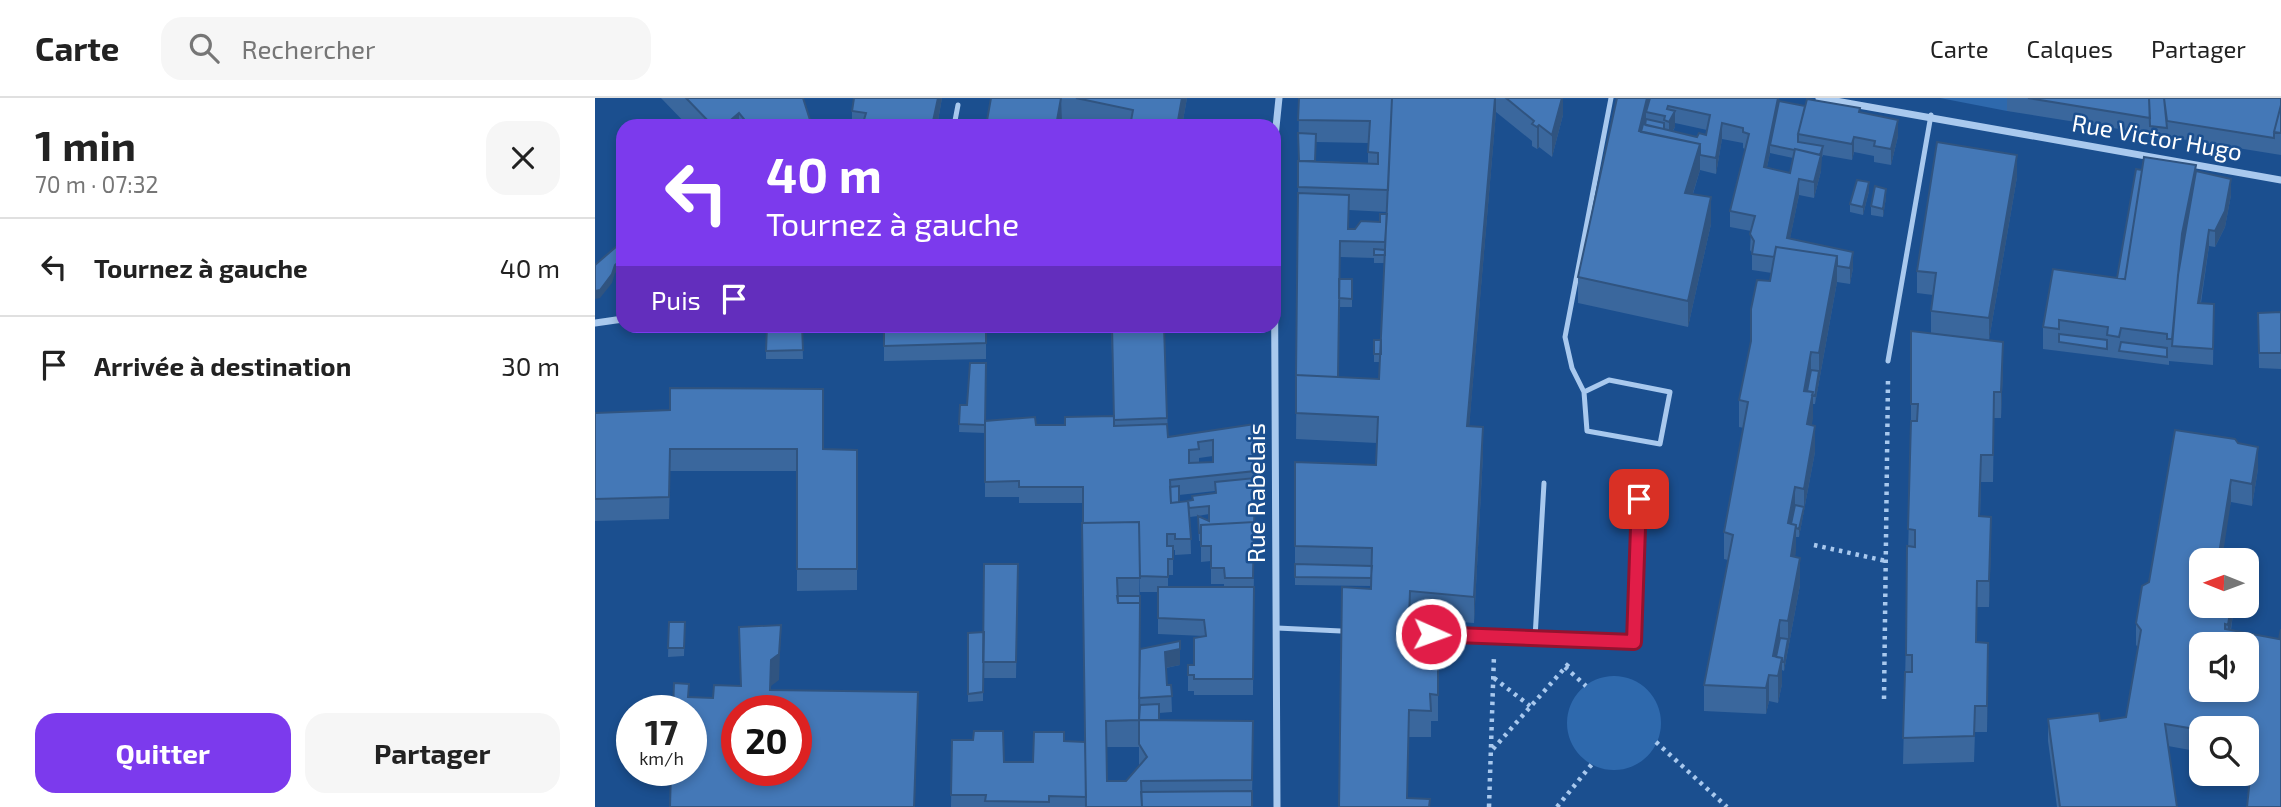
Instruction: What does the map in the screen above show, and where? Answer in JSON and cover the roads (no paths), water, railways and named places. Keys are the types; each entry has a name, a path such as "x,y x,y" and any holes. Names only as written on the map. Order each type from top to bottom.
{"street":[{"path":"1277,119 1279,98"},
{"name":"Rue Victor Hugo","path":"1819,98 2281,180"},
{"path":"595,323 616,320"},
{"name":"Rue Rabelais","path":"1275,333 1277,807"}],"lane":[{"path":"1584,392 1609,380 1670,392 1660,444 1587,431 1584,392 1572,368 1565,337 1611,98"},
{"path":"955,119 958,105"},
{"path":"1888,361 1931,116"},
{"path":"1535,638 1545,483"},
{"path":"1422,633 1634,642 1639,499"},
{"path":"1277,628 1341,631"}]}
